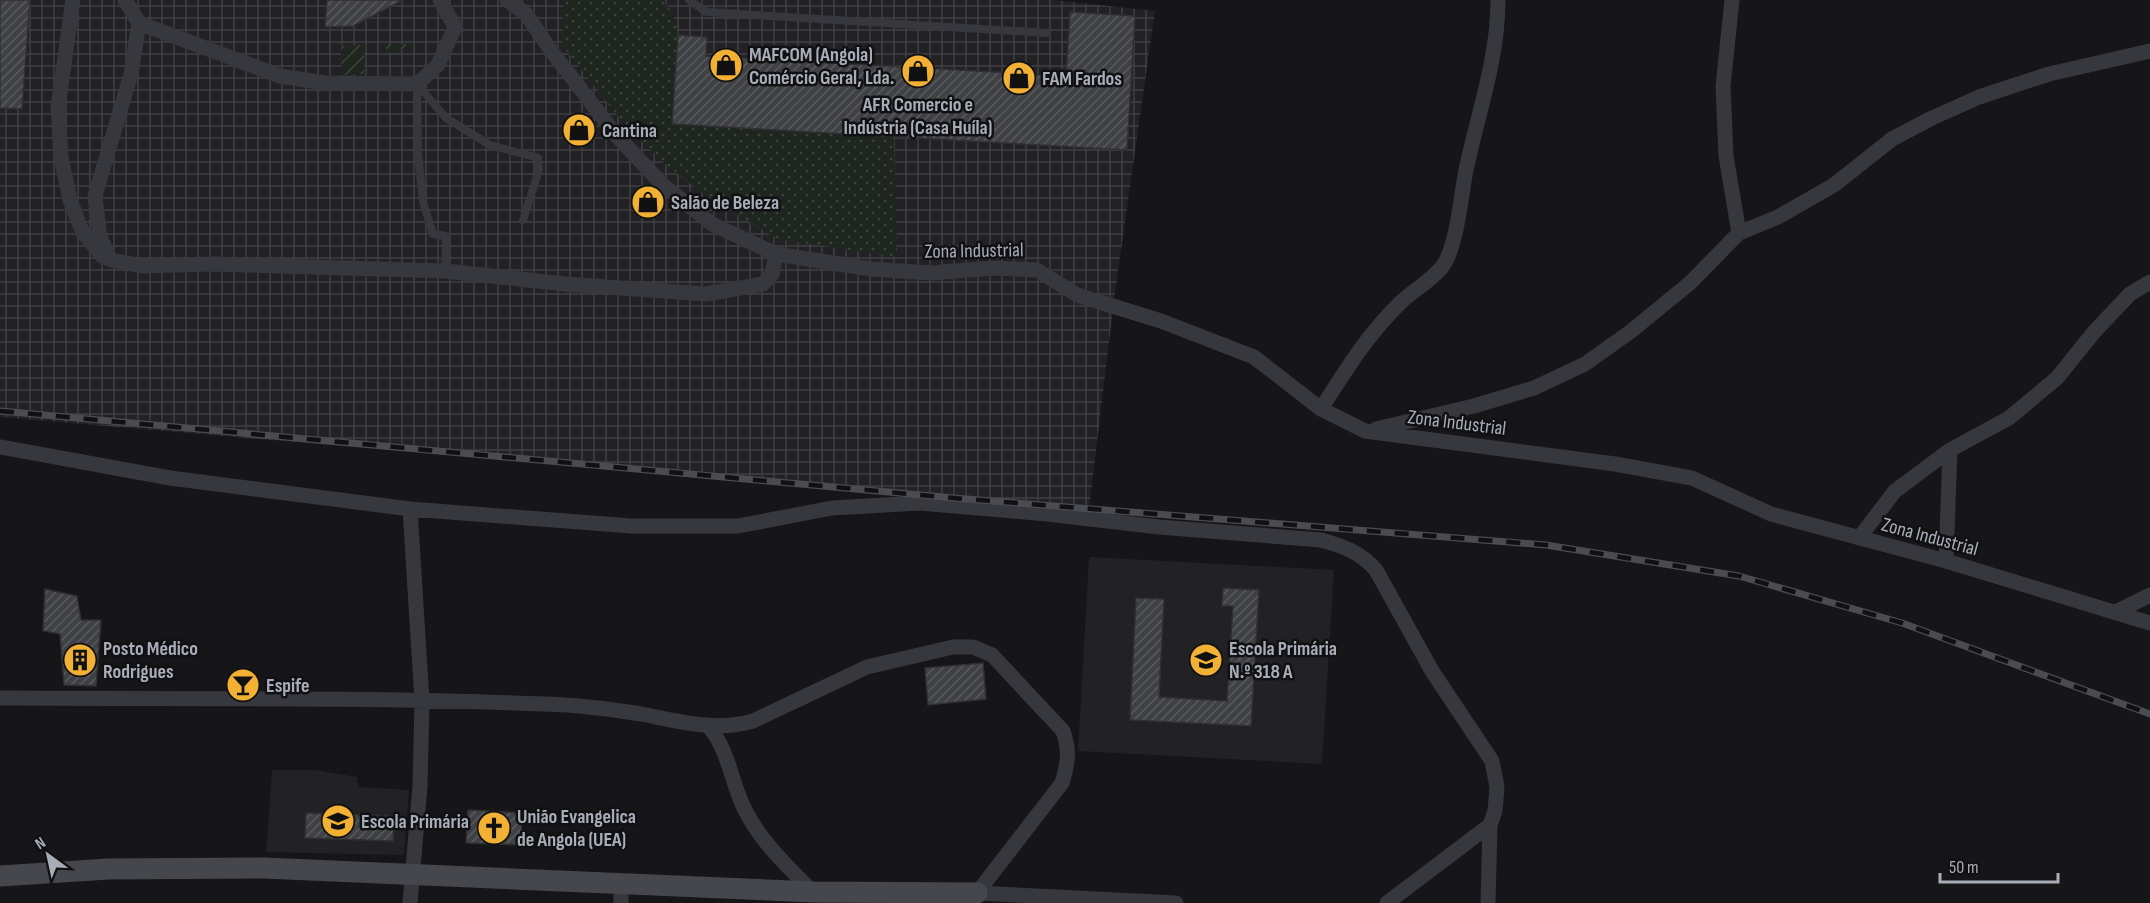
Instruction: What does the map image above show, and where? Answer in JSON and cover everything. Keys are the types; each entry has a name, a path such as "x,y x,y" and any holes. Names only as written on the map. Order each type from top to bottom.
{"street":[{"path":"73,0 58,107 61,157 70,200 82,231 102,256 111,260 142,266 212,264 445,271 565,284 706,294 763,284 772,274 776,254"},
{"path":"124,0 139,23 280,76 325,83 417,84 438,65 455,27 440,0"},
{"name":"Zona Industrial","path":"507,0 526,14 552,52 616,135 662,184 712,224 776,254 872,269 930,273 996,268 1037,270 1077,295 1161,321 1254,357 1322,409 1365,431 1615,464 1692,478 1771,514 1946,561 2150,623"},
{"path":"1322,409 1364,342 1401,302 1443,266 1452,247 1466,168 1488,85 1498,25 1498,0"},
{"path":"1732,0 1723,86 1726,156 1739,233"},
{"path":"111,260 100,237 96,196 130,74 139,23"},
{"path":"1365,431 1474,406 1534,388 1585,364 1630,332 1690,283 1739,233 1778,217 1834,185 1892,140 1932,118 1979,97 2049,74 2150,51"},
{"path":"1859,538 1895,491 1950,450 2008,418 2049,385 2130,294 2150,282"},
{"path":"0,447 170,478 410,509 631,526 738,526 832,508 920,503 1159,527 1321,540 1345,546 1365,558 1376,570 1432,671 1492,761 1497,787 1495,811 1490,825 1488,903"},
{"path":"1946,561 1950,450"},
{"path":"410,509 422,701 420,786 410,903"},
{"path":"2116,612 2150,595"},
{"path":"0,698 549,704 638,714 708,726 753,721 867,667 953,647 973,647 992,654 1063,731 1068,746 1069,762 1062,783 977,893"},
{"path":"708,726 717,735 723,747 732,779 752,822 772,850 813,892"},
{"path":"1387,903 1490,825"},
{"path":"0,876 108,869 264,868 414,874 621,893 813,892 898,897 977,893 1176,903"}],"lane":[{"path":"688,0 706,12 1047,33"},
{"path":"417,84 446,118 490,145 538,158 539,170 523,220"},
{"path":"417,84 418,154 423,202 433,234 446,236 445,271"}],"shaded area":[{"path":"0,0 1053,0 1155,11 1115,292 1089,509 0,417"},
{"path":"564,0 662,0 666,4 673,16 678,35 673,124 894,137 897,257 777,239 702,193 663,162 624,124 562,45"},
{"path":"411,44 412,48 388,53 385,45"},
{"path":"364,45 364,74 341,75 341,46"},
{"name":"Escola Primária N.º 318 A","path":"1089,557 1334,570 1322,764 1078,751"},
{"name":"Escola Primária","path":"272,770 315,770 357,777 358,787 409,790 404,855 266,852"}],"building":[{"path":"0,0 30,0 22,109 0,108"},
{"path":"327,0 403,0 353,26 325,27"},
{"path":"1070,12 1135,16 1127,150 672,124 678,35 707,37 706,56 1066,76"},
{"path":"1223,588 1259,590 1251,726 1130,720 1136,598 1164,599 1159,697 1227,701 1233,606 1222,606"},
{"name":"Posto Médico Rodrigues","path":"45,589 77,596 81,620 101,620 96,686 64,685 60,634 43,631"},
{"path":"983,663 986,699 928,705 925,668"},
{"name":"União Evangelica de Angola (UEA)","path":"468,810 522,813 521,845 466,843"},
{"path":"306,813 394,816 393,841 305,838"}],"railway":[{"path":"0,411 954,498 1546,545 1739,576 1902,623 2150,714"}],"place":[{"name":"MAFCOM (Angola) Comércio Geral, Lda.","path":"726,65"},
{"name":"AFR Comercio e Indústria (Casa Huíla)","path":"918,71"},
{"name":"FAM Fardos","path":"1019,78"},
{"name":"Cantina","path":"579,130"},
{"name":"Salão de Beleza","path":"648,202"},
{"name":"Posto Médico Rodrigues","path":"80,660"},
{"name":"Escola Primária N.º 318 A","path":"1206,660"},
{"name":"Espife","path":"243,685"},
{"name":"Escola Primária","path":"338,821"},
{"name":"União Evangelica de Angola (UEA)","path":"494,828"}]}
